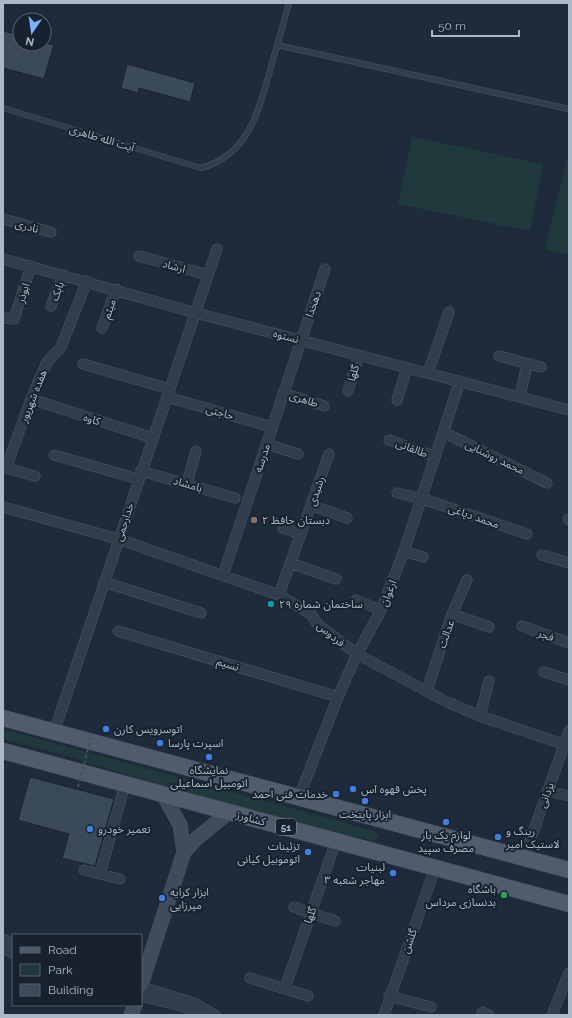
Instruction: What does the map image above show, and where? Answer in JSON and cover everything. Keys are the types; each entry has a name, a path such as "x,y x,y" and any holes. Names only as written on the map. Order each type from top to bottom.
{"main road":[{"path":"3,718 569,870"},
{"name":"کشاورز","path":"3,751 569,904"},
{"path":"163,794 180,825 184,852"},
{"path":"142,983 184,852 196,839 229,812"}],"street":[{"name":"نادری","path":"3,219 51,232"},
{"name":"خدارحمی","path":"54,732 217,249"},
{"name":"ارشاد","path":"139,256 208,275"},
{"name":"نستوه","path":"3,259 116,289 196,313 569,410"},
{"name":"ابوذر","path":"3,318 14,319 31,266"},
{"name":"دهخدا","path":"301,340 325,269"},
{"name":"بابک","path":"51,306 63,275"},
{"name":"هفده شهریور","path":"5,468 31,399 47,362 61,347 87,281"},
{"name":"میثم","path":"102,328 116,289"},
{"path":"428,373 449,312"},
{"name":"مدرسه","path":"223,575 301,340"},
{"name":"گلها","path":"348,391 359,355"},
{"path":"498,356 540,367"},
{"name":"حاجتی","path":"84,364 272,427"},
{"path":"520,397 527,364"},
{"path":"397,400 407,368"},
{"name":"ارغوان","path":"299,798 338,697 357,654 381,610 404,551 420,498 460,381"},
{"name":"طاهری","path":"283,393 324,406"},
{"name":"کاوه","path":"31,399 152,438"},
{"name":"محمد روشنایی","path":"443,432 547,483"},
{"name":"طالقانی","path":"389,440 434,456"},
{"path":"266,444 298,454"},
{"path":"187,483 196,451"},
{"name":"رشیدی","path":"279,595 329,454"},
{"name":"بامشاد","path":"54,455 140,475 187,483 235,498"},
{"path":"5,468 35,476"},
{"name":"محمد دیاغی","path":"397,493 420,498 527,534"},
{"path":"311,505 347,518"},
{"name":"فردوس","path":"3,507 118,539 279,595 311,614 318,626 357,654 447,702 480,716 567,745"},
{"path":"283,528 301,534"},
{"path":"404,551 423,557"},
{"path":"542,554 569,563"},
{"path":"290,563 336,579"},
{"path":"452,614 467,580"},
{"path":"104,582 201,613"},
{"path":"356,600 381,610"},
{"name":"عدالت","path":"427,690 452,614 489,627"},
{"name":"فجر","path":"522,626 569,643"},
{"name":"نسیم","path":"118,631 338,697"},
{"path":"544,672 569,680"},
{"path":"480,716 489,681"},
{"name":"یزدانی","path":"524,858 547,791 567,745 569,731"},
{"path":"100,874 125,784"},
{"path":"547,791 569,796"},
{"name":"گلها","path":"285,988 336,841"},
{"name":"گلشن","path":"384,1015 389,996 435,868"},
{"path":"84,870 120,879"},
{"path":"294,907 334,921"},
{"path":"3,939 12,944"},
{"path":"3,948 12,952"},
{"path":"552,1015 569,973"},
{"path":"250,978 308,996"},
{"path":"142,986 193,1010"},
{"path":"142,996 215,1015"},
{"path":"389,996 431,1007"}],"lane":[{"path":"289,3 277,45 569,109"},
{"name":"آیت الله طاهری","path":"3,108 201,168 211,165 236,148 247,134 257,116 277,45"}],"path":[{"path":"78,786 92,734"}],"green space":[{"path":"412,137 543,164 530,231 398,204"},
{"path":"569,151 569,255 545,249"},
{"path":"3,729 375,831 379,837 372,841 280,818 111,770 61,754 3,739"}],"building":[{"path":"3,31 12,33 12,52 52,52 44,79 3,68"},
{"path":"127,64 195,83 190,102 139,88 138,93 121,88"},
{"path":"30,777 114,799 95,866 62,858 69,834 18,820"}],"place":[{"name":"دبستان حافظ ۲","path":"254,520"},
{"name":"ساختمان شماره ۲۹","path":"271,604"},
{"name":"اتوسرویس کارن","path":"106,729"},
{"name":"اسپرت پارسا","path":"160,743"},
{"name":"نمایشگاه اتومبیل اسماعیلی","path":"209,757"},
{"name":"پخش قهوه آس","path":"353,789"},
{"name":"خدمات فنی احمد","path":"336,794"},
{"name":"ابزار پایتخت","path":"365,801"},
{"name":"لوازم یک بار مصرف سپید","path":"446,822"},
{"name":"تعمیر خودرو","path":"90,829"},
{"name":"رینگ و لاستیک امیر","path":"498,837"},
{"name":"تزئینات اتوموبیل کیانی","path":"308,852"},
{"name":"لبنیات مهاجر شعبه ۳","path":"393,873"},
{"name":"باشگاه بدنسازی مرداس","path":"504,895"},
{"name":"ابزار کرایه میرزایی","path":"162,898"}]}
